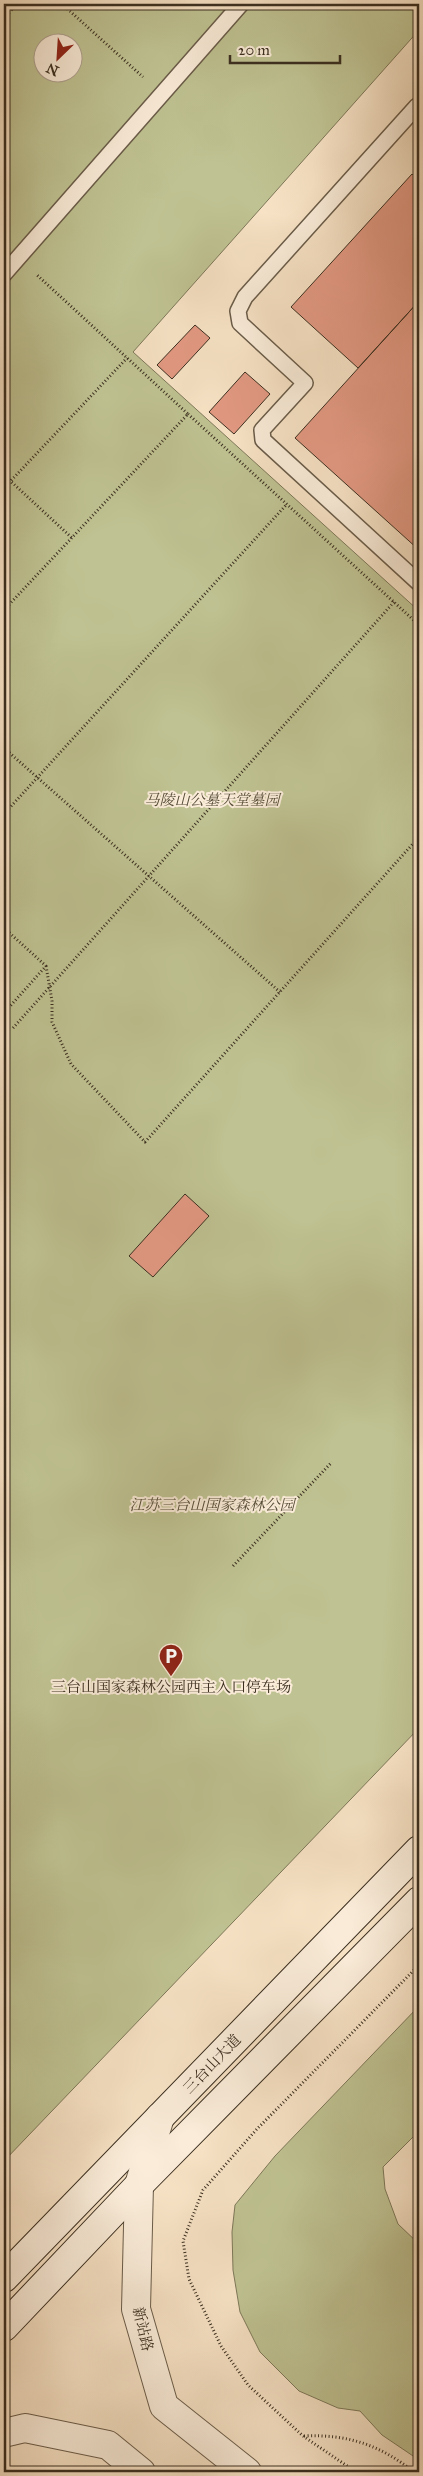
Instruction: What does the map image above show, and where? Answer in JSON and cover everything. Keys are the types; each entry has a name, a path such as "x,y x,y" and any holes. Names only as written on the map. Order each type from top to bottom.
{"main road":[{"name":"三台山大道","path":"4,2278 419,1850"},
{"path":"4,2328 139,2184 419,1902"},
{"name":"新站路","path":"160,2117 139,2184 136,2309 164,2406 247,2472"},
{"path":"4,2433 25,2428 108,2445 141,2472"}],"lane":[{"path":"4,274 241,4"},
{"path":"419,108 417,106 245,297 238,311 240,323 305,383 262,430 263,440 419,583"}],"path":[{"path":"4,18 17,4"},
{"path":"62,4 162,94"},
{"path":"18,258 419,625"},
{"path":"4,488 127,358"},
{"path":"4,610 188,414"},
{"path":"4,475 72,538"},
{"path":"4,814 287,504"},
{"path":"13,1028 394,602"},
{"path":"4,748 280,992"},
{"path":"4,928 46,966 50,986 52,1022 71,1064 145,1142 419,837"},
{"path":"4,1014 46,966"},
{"path":"233,1566 332,1462"},
{"path":"356,2472 303,2436 248,2385 221,2346 189,2279 183,2241 203,2190 257,2129 419,1965"},
{"path":"303,2436 330,2435 363,2442 398,2460 414,2472"},
{"path":"4,2472 32,2470 38,2472"}],"green space":[{"path":"4,4 419,4 419,30 133,352 419,611 419,1728 4,2161"},
{"path":"419,2006 419,2131 383,2167 385,2189 398,2224 419,2244 419,2460 382,2435 360,2411 338,2408 299,2391 260,2352 240,2312 233,2270 232,2232 235,2205 275,2156"}],"building":[{"path":"412,174 419,180 419,301 358,368 291,307"},
{"path":"419,301 419,550 295,438"},
{"path":"195,325 210,338 172,379 157,365"},
{"path":"245,372 270,394 234,434 209,412"},
{"path":"185,1194 209,1216 153,1277 129,1256"}],"place":[{"name":"三台山国家森林公园西主入口停车场","path":"171,1677"}],"park label":[{"name":"马陵山公墓天堂墓园","path":"212,800"},
{"name":"江苏三台山国家森林公园","path":"212,1505"}]}
